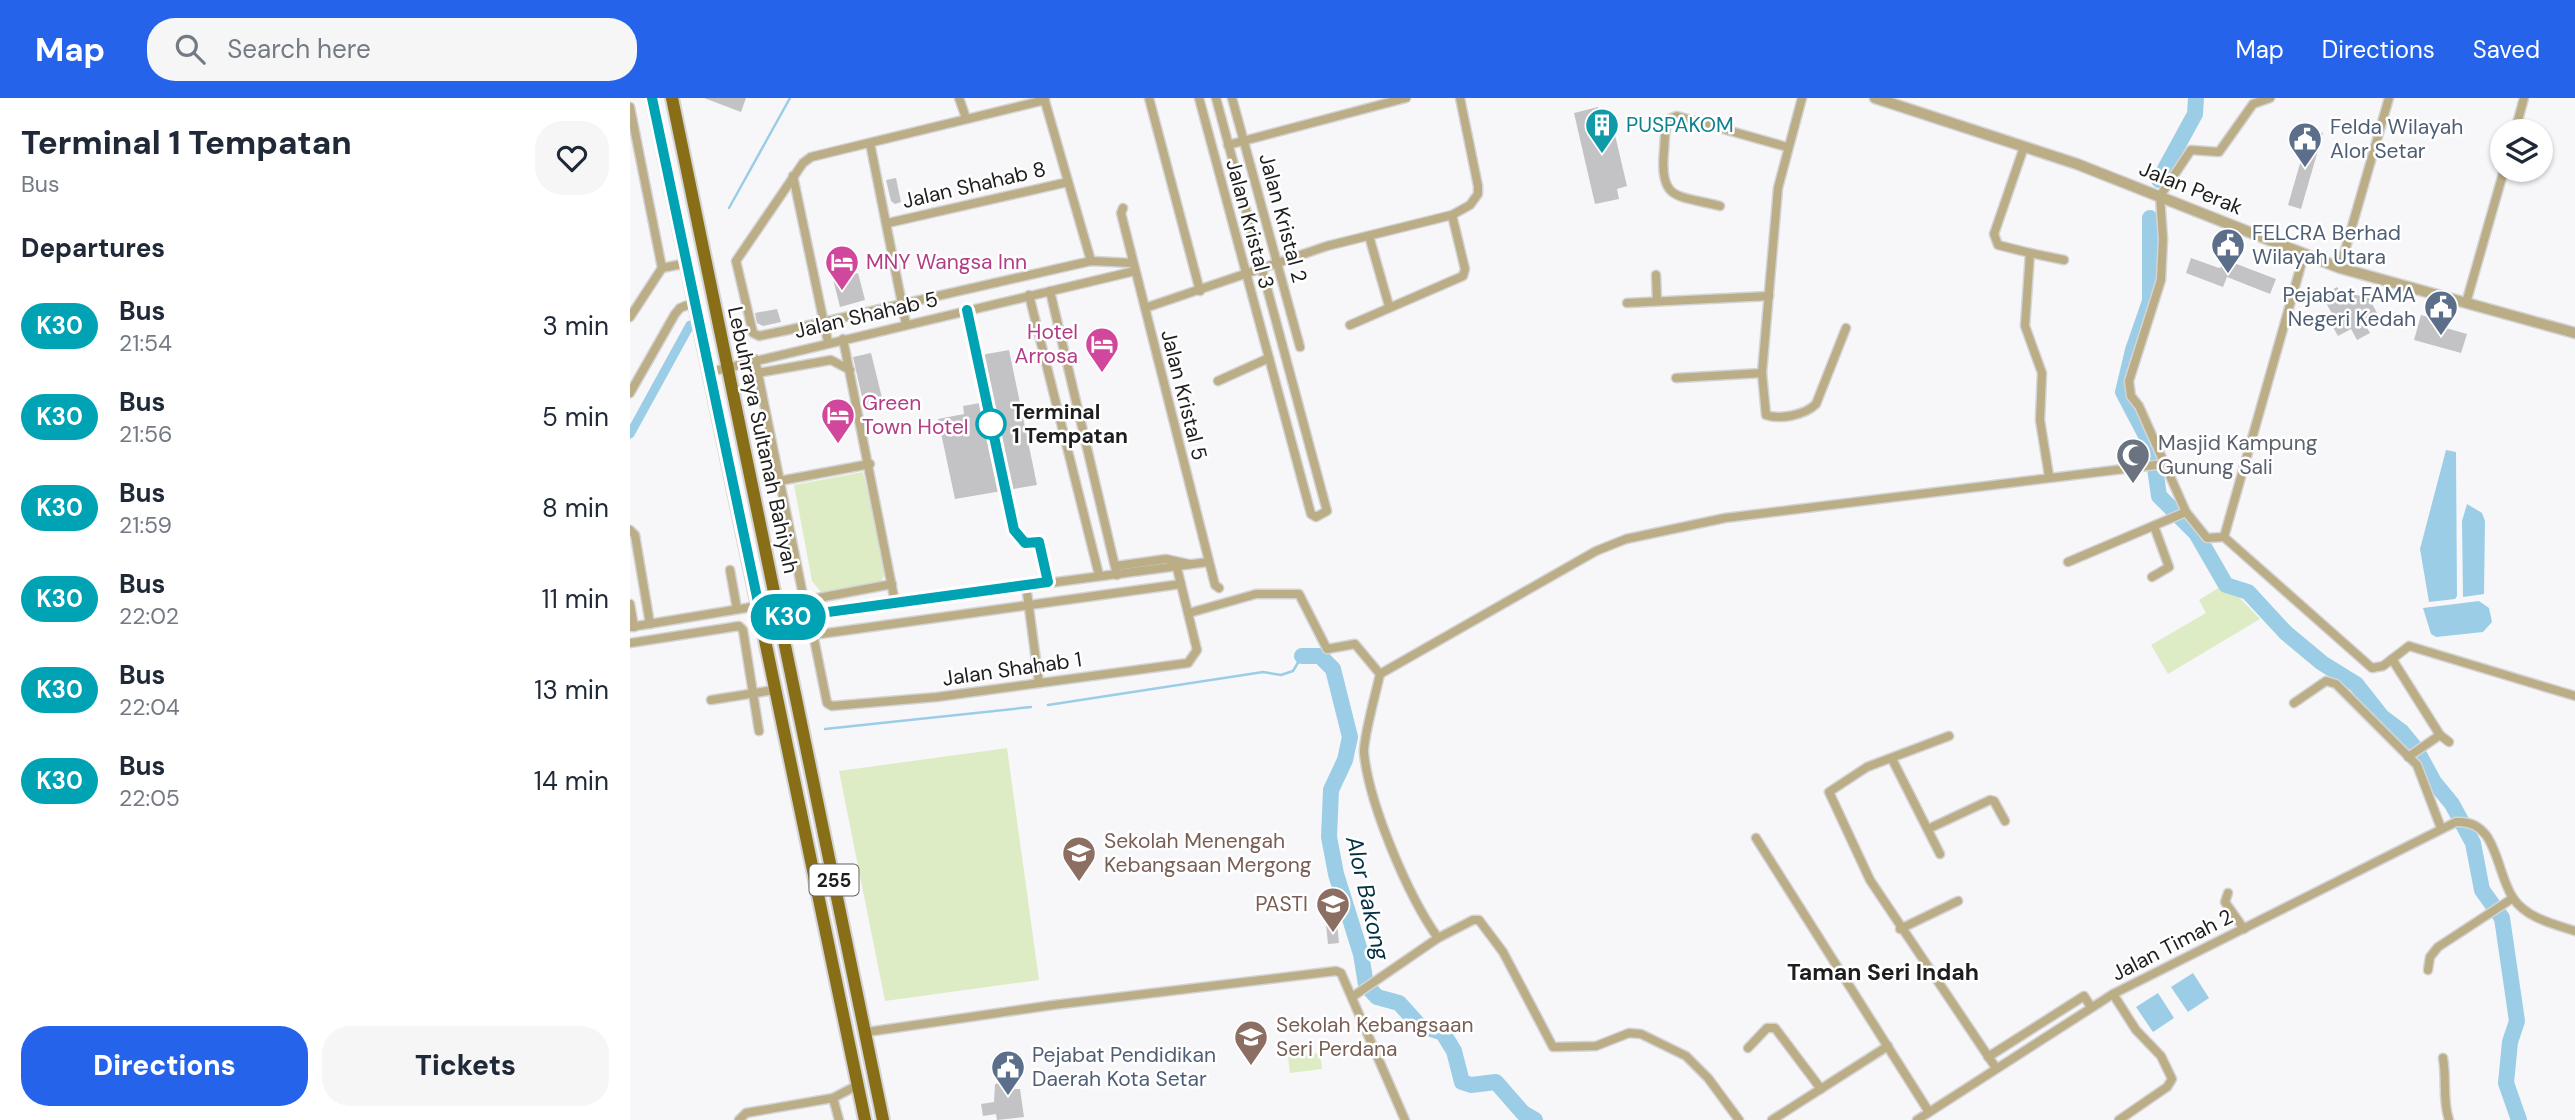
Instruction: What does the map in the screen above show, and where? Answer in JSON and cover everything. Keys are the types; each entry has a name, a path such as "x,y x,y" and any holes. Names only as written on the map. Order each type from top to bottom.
{"main road":[{"name":"Lebuhraya Sultanah Bahiyah","path":"652,98 762,621 774,690 813,862 864,1120"},
{"name":"Lebuhraya Sultanah Bahiyah","path":"671,98 867,1032 883,1120"}],"street":[{"path":"959,98 966,118"},
{"path":"1149,98 1200,291"},
{"name":"Jalan Kristal 3","path":"1199,98 1245,276 1314,517 1324,514 1326,510 1262,269"},
{"path":"1216,98 1262,269"},
{"name":"Jalan Kristal 2","path":"1232,98 1300,347"},
{"path":"1228,145 1406,98"},
{"path":"1145,307 1245,276 1327,246 1452,215 1470,205 1478,194 1478,186 1460,98"},
{"path":"1802,98 1777,188 1762,373 1766,415 1776,417 1805,412 1820,397 1846,328"},
{"name":"Jalan Perak","path":"1875,98 2077,164 2304,256 2575,333"},
{"path":"2224,537 2213,540 2200,532 2184,512 2158,465 2139,406 2131,396 2129,381 2161,280 2163,239 2160,196 2191,150 2198,148 2209,153 2219,152 2253,104 2270,98"},
{"path":"2340,268 2389,98"},
{"path":"2518,119 2524,98"},
{"path":"1091,261 1045,99 811,157 793,176 762,219 736,266 752,334 759,335 1091,261 1134,267"},
{"path":"630,107 662,268 630,317"},
{"path":"1720,206 1670,193 1664,185 1661,175 1669,119 1677,116 1787,147"},
{"path":"870,143 906,324"},
{"path":"2024,147 1994,234 1998,245 2064,260"},
{"path":"793,176 828,342"},
{"name":"Jalan Shahab 8","path":"888,223 1068,182"},
{"path":"2466,303 2501,182"},
{"name":"Jalan Kristal 5","path":"1123,208 1121,213 1208,562 1214,585 1219,588"},
{"path":"1350,325 1465,273 1452,215"},
{"path":"1369,236 1389,306"},
{"path":"2030,253 2025,326 2040,364 2040,420 2049,476"},
{"path":"2224,537 2304,256"},
{"path":"662,268 687,263"},
{"name":"Jalan Shahab 5","path":"709,372 1050,291 1134,267"},
{"path":"1656,275 1657,301"},
{"path":"1050,291 1116,570"},
{"path":"1029,295 1099,575"},
{"path":"1627,303 1769,296"},
{"path":"630,393 675,314 695,302"},
{"path":"843,339 870,464 895,602"},
{"path":"1218,382 1269,358"},
{"path":"755,359 803,595 807,598 892,584"},
{"path":"758,373 831,360 850,370"},
{"path":"1676,379 1762,373"},
{"path":"779,481 870,464"},
{"path":"1438,938 1408,884 1372,791 1364,751 1380,674 1597,551 1626,539 1725,518 2049,476 2158,465"},
{"path":"2068,562 2184,512"},
{"path":"2152,578 2169,567 2154,526"},
{"path":"630,530 635,535 650,624"},
{"path":"2224,537 2367,666 2378,668 2409,646 2575,696"},
{"path":"762,621 1099,575 1166,559 1189,564"},
{"path":"1116,570 1177,568 1208,562"},
{"name":"Jalan Shahab 1","path":"813,635 827,703 832,706 1040,683 1188,663 1197,650 1177,568"},
{"path":"730,570 737,610"},
{"path":"809,614 813,635 1181,584"},
{"path":"1026,585 1040,683"},
{"path":"1189,613 1256,594 1299,594 1304,598 1327,649 1355,644 1380,674"},
{"path":"630,604 632,627 758,606"},
{"path":"630,643 739,626 743,630 758,731"},
{"path":"2392,659 2440,735 2449,742"},
{"path":"2294,703 2330,681 2414,754 2441,828"},
{"path":"710,700 774,690"},
{"path":"2414,754 2440,735"},
{"path":"1949,736 1867,767 1829,792 1870,880 1900,929 1996,1068"},
{"path":"1892,758 1940,854"},
{"path":"1928,830 1990,800 1994,801 2005,821"},
{"name":"Jalan Timah 2","path":"1917,1120 2113,994 2455,822 2467,821 2481,828 2489,838 2513,898"},
{"path":"1756,838 1929,1112"},
{"path":"2228,893 2225,902 2244,929"},
{"path":"2428,970 2430,957 2438,947 2513,898 2540,919 2575,931"},
{"path":"1900,929 1958,901"},
{"path":"1356,995 1438,938 1473,920 1483,923 1503,952 1553,1047 1596,1046 1635,1032 1678,1050 1708,1078 1739,1120"},
{"path":"867,1032 1053,1005 1329,971 1340,973 1356,995 1405,1120"},
{"path":"2113,994 2136,1030 2161,1056 2172,1079 2167,1087 2119,1120"},
{"path":"1988,1057 2084,996 2091,1007"},
{"path":"1748,1048 1767,1028 1775,1028 1821,1089"},
{"path":"1772,1120 1888,1046"},
{"path":"2443,1058 2446,1078 2444,1099 2449,1120"},
{"path":"739,1120 746,1113 834,1098 856,1086"},
{"path":"834,1098 839,1120"}],"green space":[{"path":"863,472 887,572 880,582 821,592 812,581 794,485"},
{"path":"2220,587 2226,593 2235,593 2260,619 2168,674 2151,645 2206,613 2199,600"},
{"path":"1007,748 1039,980 885,1001 839,771"},
{"path":"1320,1053 1322,1069 1290,1073 1288,1057"}],"water":[{"path":"2446,450 2456,452 2457,596 2455,599 2429,602 2420,549"},
{"path":"2467,504 2482,513 2485,521 2484,594 2463,597 2462,521"},
{"path":"2479,601 2489,608 2492,622 2483,632 2436,637 2431,634 2423,608"},
{"path":"2193,973 2209,998 2188,1012 2171,987"},
{"path":"2158,993 2174,1018 2153,1032 2136,1007"}],"building":[{"path":"704,98 746,98 741,112"},
{"name":"PUSPAKOM","path":"1598,107 1600,116 1607,114 1609,123 1612,122 1627,186 1617,189 1619,199 1595,204 1574,113"},
{"name":"Felda Wilayah Alor Setar","path":"2310,129 2323,133 2301,209 2288,205"},
{"path":"896,178 901,202 895,204 891,201 886,180"},
{"name":"FELCRA Berhad Wilayah Utara","path":"2191,258 2219,268 2224,266 2226,260 2276,279 2270,294 2227,277 2223,287 2186,273"},
{"path":"858,273 865,300 840,307 833,279"},
{"path":"2337,287 2340,291 2369,298 2377,313 2363,321 2370,333 2357,340 2351,329 2338,336 2329,320 2334,317 2322,296"},
{"path":"777,309 781,322 763,326 757,323 755,313"},
{"name":"Pejabat FAMA Negeri Kedah","path":"2421,315 2448,323 2446,328 2467,334 2461,353 2414,340"},
{"path":"1009,350 1037,485 955,499 938,419 964,414 963,406 991,401 981,355"},
{"path":"871,353 883,402 864,406 853,357"},
{"name":"PASTI","path":"1337,923 1339,943 1328,944 1326,924"},
{"name":"Pejabat Pendidikan Daerah Kota Setar","path":"1014,1081 1015,1089 1020,1089 1024,1117 997,1120 996,1114 983,1116 981,1104 994,1102 995,1084"}],"waterway":[{"path":"729,208 790,98"},
{"path":"2159,180 2195,114 2196,98"},
{"path":"2150,218 2150,301 2133,350 2123,392 2152,447 2159,496 2196,533 2226,585 2248,592 2286,633 2322,663 2356,684 2382,717 2402,732 2416,749 2434,782 2452,804 2473,843 2482,890 2502,918 2517,1021 2510,1042 2506,1083 2519,1120"},
{"path":"630,434 690,325"},
{"path":"1048,705 1263,672 1281,675 1293,671 1302,656"},
{"name":"Alor Bakong","path":"1302,656 1320,656 1333,669 1350,737 1345,760 1331,790 1329,837 1336,874 1361,954 1366,985 1377,997 1399,1003 1419,1025 1443,1033 1454,1051 1462,1082 1471,1085 1496,1082 1523,1113 1535,1120"},
{"path":"825,729 1031,707"}],"bus line":[{"name":"K30","path":"652,98 762,621 1048,582 1039,542 1025,543 1016,536 1014,530 967,310"}],"place":[{"name":"PUSPAKOM","path":"1602,155"},
{"name":"Felda Wilayah Alor Setar","path":"2305,169"},
{"name":"FELCRA Berhad Wilayah Utara","path":"2228,275"},
{"name":"MNY Wangsa Inn","path":"842,292"},
{"name":"Pejabat FAMA Negeri Kedah","path":"2441,337"},
{"name":"Hotel Arrosa","path":"1102,374"},
{"name":"Terminal 1 Tempatan","path":"991,424"},
{"name":"Green Town Hotel","path":"838,445"},
{"name":"Masjid Kampung Gunung Sali","path":"2133,485"},
{"name":"Sekolah Menengah Kebangsaan Mergong","path":"1079,883"},
{"name":"PASTI","path":"1333,934"},
{"name":"Sekolah Kebangsaan Seri Perdana","path":"1251,1067"},
{"name":"Pejabat Pendidikan Daerah Kota Setar","path":"1008,1097"}],"district":[{"name":"Taman Seri Indah","path":"1883,972"}]}
